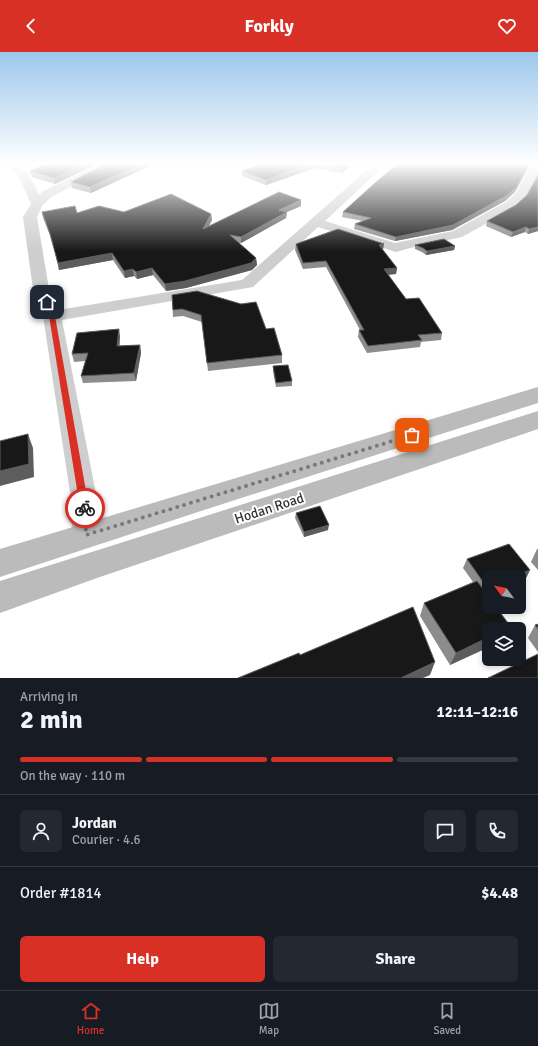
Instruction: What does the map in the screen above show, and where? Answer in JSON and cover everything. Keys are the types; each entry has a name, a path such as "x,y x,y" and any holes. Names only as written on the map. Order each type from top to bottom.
{"main road":[{"path":"0,563 86,535 370,449 538,395"},
{"name":"Hodan Road","path":"0,597 538,420"}],"street":[{"path":"31,192 37,204"},
{"path":"51,192 37,204 30,217 41,289 52,316 84,499 86,535"},
{"path":"52,316 247,284 349,192"},
{"path":"316,222 396,248 406,244 457,234 510,205 521,196 523,192"}],"building":[{"path":"279,192 301,200 279,210 287,212 241,237 230,235 256,258 251,263 185,281 165,284 152,268 136,272 133,269 124,271 112,253 58,263 42,212 75,206 77,213 99,206 124,212 171,194 211,214 203,229"},
{"path":"365,192 511,192 453,225 396,237 355,224 371,218 343,212"},
{"path":"529,192 538,192 538,227 529,229 526,227 513,232 487,221 516,205"},
{"path":"338,229 384,244 379,245 397,268 384,269 406,299 419,298 442,333 418,335 422,340 368,346 359,330 364,330 326,261 303,263 296,244"},
{"path":"444,239 455,246 427,251 415,245"},
{"path":"197,291 241,304 256,302 266,329 274,328 282,355 207,363 201,315 182,309 173,310 172,295"},
{"path":"119,329 117,346 140,345 134,373 81,376 88,353 72,354 77,333"},
{"path":"288,365 292,381 276,383 273,366"},
{"path":"28,434 29,464 0,471 0,441"},
{"path":"320,506 329,525 304,532 296,513"},
{"path":"509,544 530,570 526,572 526,570 482,570 482,580 467,559"},
{"path":"477,581 482,588 482,614 501,614 507,622 482,622 482,640 456,653 424,603"},
{"path":"413,607 435,662 401,678 238,678 299,653 300,655"},
{"path":"538,654 538,678 488,678 513,666 526,666 526,660"}],"way so far":[{"path":"85,508 86,535 412,435"}],"route":[{"path":"47,302 52,316 85,508"}]}
